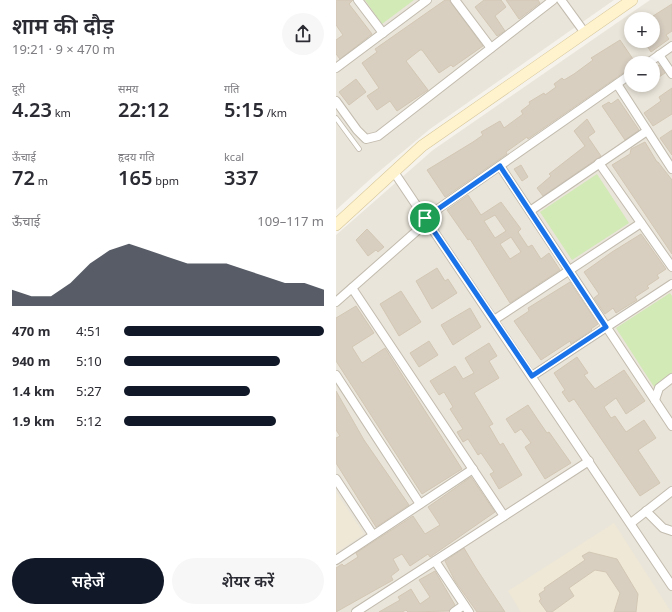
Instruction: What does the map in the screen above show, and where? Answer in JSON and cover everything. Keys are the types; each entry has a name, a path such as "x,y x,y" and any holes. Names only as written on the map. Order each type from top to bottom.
{"street":[{"path":"358,0 383,33"},
{"path":"336,68 428,0"},
{"path":"455,0 491,48"},
{"path":"336,102 357,130 366,139 378,136 553,0"},
{"path":"561,0 586,33"},
{"path":"336,225 422,146 632,0"},
{"path":"672,46 659,55 672,74"},
{"path":"336,302 426,219 624,79"},
{"path":"617,84 672,170"},
{"path":"530,211 647,131"},
{"path":"600,163 672,267"},
{"path":"500,166 672,426"},
{"path":"394,172 631,522 672,586"},
{"path":"494,320 641,223"},
{"path":"532,376 672,284"},
{"path":"352,288 504,516"},
{"path":"336,377 420,504"},
{"path":"655,400 658,388 672,378"},
{"path":"356,612 589,461"},
{"path":"336,560 472,469"},
{"path":"336,479 374,535"},
{"path":"631,522 672,491"},
{"path":"646,511 663,528 672,530"},
{"path":"435,560 466,609 454,612"}],"lane":[{"path":"336,118 359,149"}],"shaded area":[{"path":"336,0 614,0 430,129 336,210"},
{"path":"650,0 672,0 672,612 336,612 336,235 433,150 624,18 624,48 660,48 660,12 633,12"},
{"path":"336,492 364,534 336,553"},
{"path":"614,523 671,612 521,612 508,591"}],"green space":[{"path":"365,0 414,0 382,24"},
{"path":"597,174 629,223 572,260 540,212"},
{"path":"670,293 672,296 672,377 656,390 616,328"}],"building":[{"path":"336,0 353,0 349,4 372,34 340,59 336,54 336,40 343,35 336,25"},
{"path":"445,0 449,0 483,46 453,67 451,65 439,73 422,50 420,50 406,61 428,90 397,111 390,101 377,110 367,96 379,88 362,63 377,52 375,49"},
{"path":"484,0 501,0 506,7 495,16 505,31 497,36 475,7"},
{"path":"506,0 538,0 540,3 519,19"},
{"path":"672,4 672,31 666,35 669,39 660,46 660,12"},
{"path":"620,40 624,48 631,56 624,56 624,72 528,139 527,137 506,152 507,154 445,197 427,170 473,142 483,135 481,132 500,121 504,128 523,114 521,111 530,104 529,102 544,93 545,95 556,87 554,84 562,78 564,80 574,74 593,60 591,58"},
{"path":"648,48 657,48 651,52"},
{"path":"660,66 665,73 660,76"},
{"path":"356,79 366,92 349,105 339,92"},
{"path":"672,88 672,114 653,126 644,113 661,101 659,97"},
{"path":"618,99 639,130 625,140 602,106 609,102 611,104"},
{"path":"587,119 595,132 588,137 601,156 543,196 537,188 551,176 549,174 585,146 574,131"},
{"path":"672,130 672,155 660,138"},
{"path":"645,142 657,162 672,180 672,254 612,165 630,154 631,149"},
{"path":"521,165 528,177 522,181 514,169"},
{"path":"468,195 481,215 501,202 521,229 518,232 528,247 532,245 541,259 549,253 560,270 510,303 470,239 468,240 447,210","holes":["495,215 506,231 495,238 484,221","511,237 521,252 510,259 500,244"]},
{"path":"367,229 384,247 378,252 376,250 368,256 356,240"},
{"path":"641,234 666,269 657,275 659,278 647,286 649,288 635,297 637,300 616,313 613,308 605,314 594,298 599,294 584,272"},
{"path":"437,268 445,281 448,279 457,293 432,309 416,281"},
{"path":"570,282 598,324 591,329 592,330 571,344 570,341 541,360 514,321 529,311 528,308"},
{"path":"401,291 421,322 399,336 380,304"},
{"path":"356,306 374,333 352,347 362,363 385,348 462,469 422,494 336,361 336,318"},
{"path":"470,308 481,327 453,345 441,325"},
{"path":"429,341 438,355 419,367 410,353"},
{"path":"489,343 497,356 489,361 499,378 474,393 493,424 489,426 500,445 503,443 522,475 499,489 490,474 494,472 481,453 478,455 468,439 463,442 457,432 463,429 450,409 453,407 444,392 439,395 430,381 455,366 463,379 474,373 465,358"},
{"path":"577,357 588,373 584,375 595,389 624,370 645,401 626,414 616,398 604,407 611,418 615,416 626,432 644,420 656,438 638,450 660,483 640,496 574,399 569,402 562,392 565,390 554,373"},
{"path":"336,391 364,440 409,505 376,527 336,463 336,438 340,436 336,430"},
{"path":"528,405 547,433 549,432 571,463 545,479 525,447 531,443 521,429 515,433 506,419"},
{"path":"471,477 495,512 430,557 428,554 410,566 402,554 393,559 399,570 391,576 393,580 336,612 336,568 342,564 344,566 358,557 356,553 413,516 425,534 440,525 428,507"},
{"path":"464,548 505,612 477,612 455,581 445,561"},
{"path":"589,552 617,559 638,594 636,612 614,612 620,593 606,572 595,570 569,588 574,596 552,612 547,612 539,601 541,599 539,594 545,590 544,588 585,560 582,556"},
{"path":"435,571 455,605 449,611 408,612 406,610 402,612 379,612 400,600 398,597 411,589 420,604 430,597 419,580"}],"route":[{"path":"500,166 606,327 532,376 425,218 500,166"}]}
